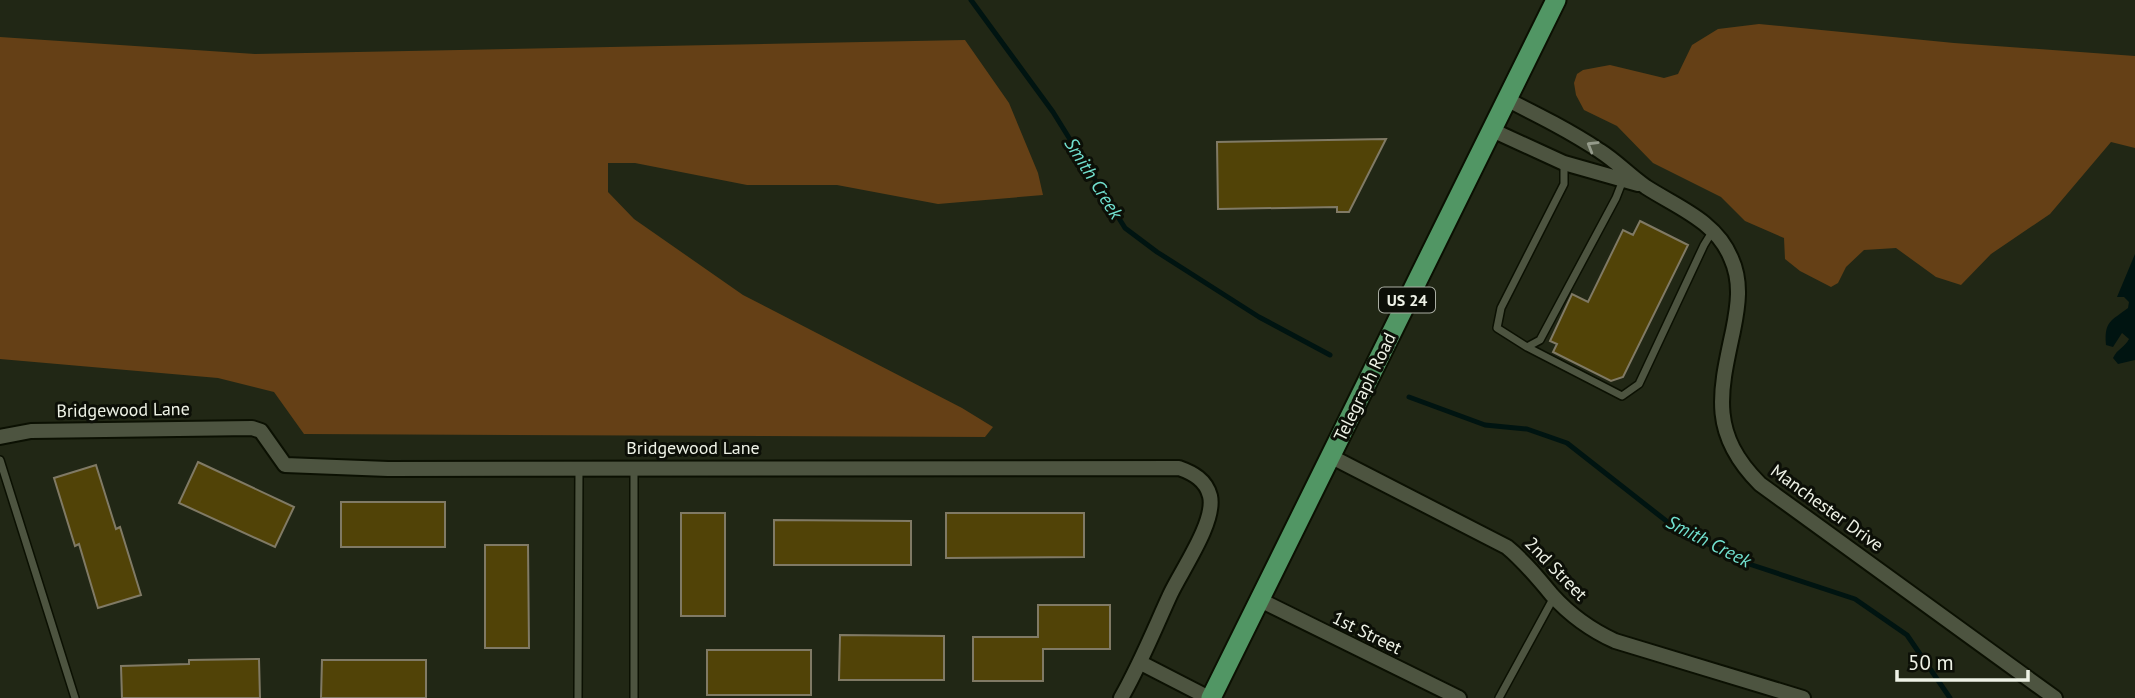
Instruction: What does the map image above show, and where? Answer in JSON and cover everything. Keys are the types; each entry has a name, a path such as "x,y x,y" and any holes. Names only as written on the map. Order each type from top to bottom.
{"main road":[{"name":"Telegraph Road","path":"1210,698 1556,0"}],"street":[{"name":"Manchester Drive","path":"1506,99 1601,151 1646,187 1698,218 1731,256 1738,284 1737,308 1721,402 1726,431 1738,460 1760,484 2055,698"},
{"name":"Manchester Drive","path":"1492,130 1564,163 1646,187"},
{"name":"Bridgewood Lane","path":"0,437 31,431 252,428 261,431 285,465 388,469 1166,467 1189,472 1205,484 1210,496 1210,508 1204,528 1170,594 1141,663 1121,698"},
{"name":"2nd Street","path":"1330,456 1507,547 1519,556 1554,597 1585,625 1615,641 1802,698"},
{"name":"1st Street","path":"1260,600 1459,698"},
{"path":"1141,663 1210,698"}],"lane":[{"path":"1564,163 1564,184 1501,308 1497,328 1527,347 1622,396 1639,384 1712,232"},
{"path":"1527,347 1540,340 1623,180"},
{"path":"0,460 75,698"},
{"path":"634,467 634,698"},
{"path":"578,698 579,468"},
{"path":"1499,698 1554,597"}],"shaded area":[{"path":"1759,24 1954,43 2135,56 2135,148 2111,142 2050,214 1991,254 1961,285 1936,277 1896,248 1864,250 1846,267 1838,283 1831,287 1800,271 1785,259 1784,238 1745,221 1721,197 1653,163 1617,126 1584,110 1576,95 1574,83 1577,74 1583,70 1610,65 1664,78 1678,74 1692,45 1718,29"},
{"path":"0,37 255,54 965,40 1009,103 1038,173 1043,195 938,204 837,185 747,185 635,163 608,163 608,192 634,219 743,295 962,408 993,427 985,437 304,434 274,392 218,378 0,359"},
{"path":"2135,254 2135,360 2118,364 2113,358 2129,339 2122,333 2113,347 2106,345 2106,331 2110,322 2128,308 2129,302 2124,297 2117,297"}],"building":[{"path":"1386,139 1349,212 1337,212 1337,207 1218,209 1217,142"},
{"path":"1640,221 1688,245 1623,377 1611,381 1553,352 1557,344 1550,341 1572,294 1588,302 1623,230 1633,235"},
{"path":"198,462 294,507 275,547 179,503"},
{"path":"96,465 116,529 120,527 141,595 98,608 79,544 75,546 54,478"},
{"path":"341,502 445,502 445,547 341,547"},
{"path":"681,513 725,513 725,616 681,616"},
{"path":"946,513 1084,513 1084,557 946,558"},
{"path":"774,520 911,521 911,565 774,565"},
{"path":"485,545 528,545 529,648 485,648"},
{"path":"1038,605 1110,605 1110,649 1043,649 1043,681 973,681 973,637 1038,637"},
{"path":"840,635 944,636 944,680 839,680"},
{"path":"707,650 811,650 811,695 707,695"},
{"path":"259,659 260,698 122,698 121,666 189,664 189,660"},
{"path":"322,660 426,660 426,698 321,698"}],"waterway":[{"name":"Smith Creek","path":"971,0 1053,112 1125,228 1157,252 1259,317 1330,355"},
{"name":"Smith Creek","path":"1409,397 1485,425 1527,429 1567,443 1674,527 1746,563 1855,599 1907,635 1950,698"}]}
